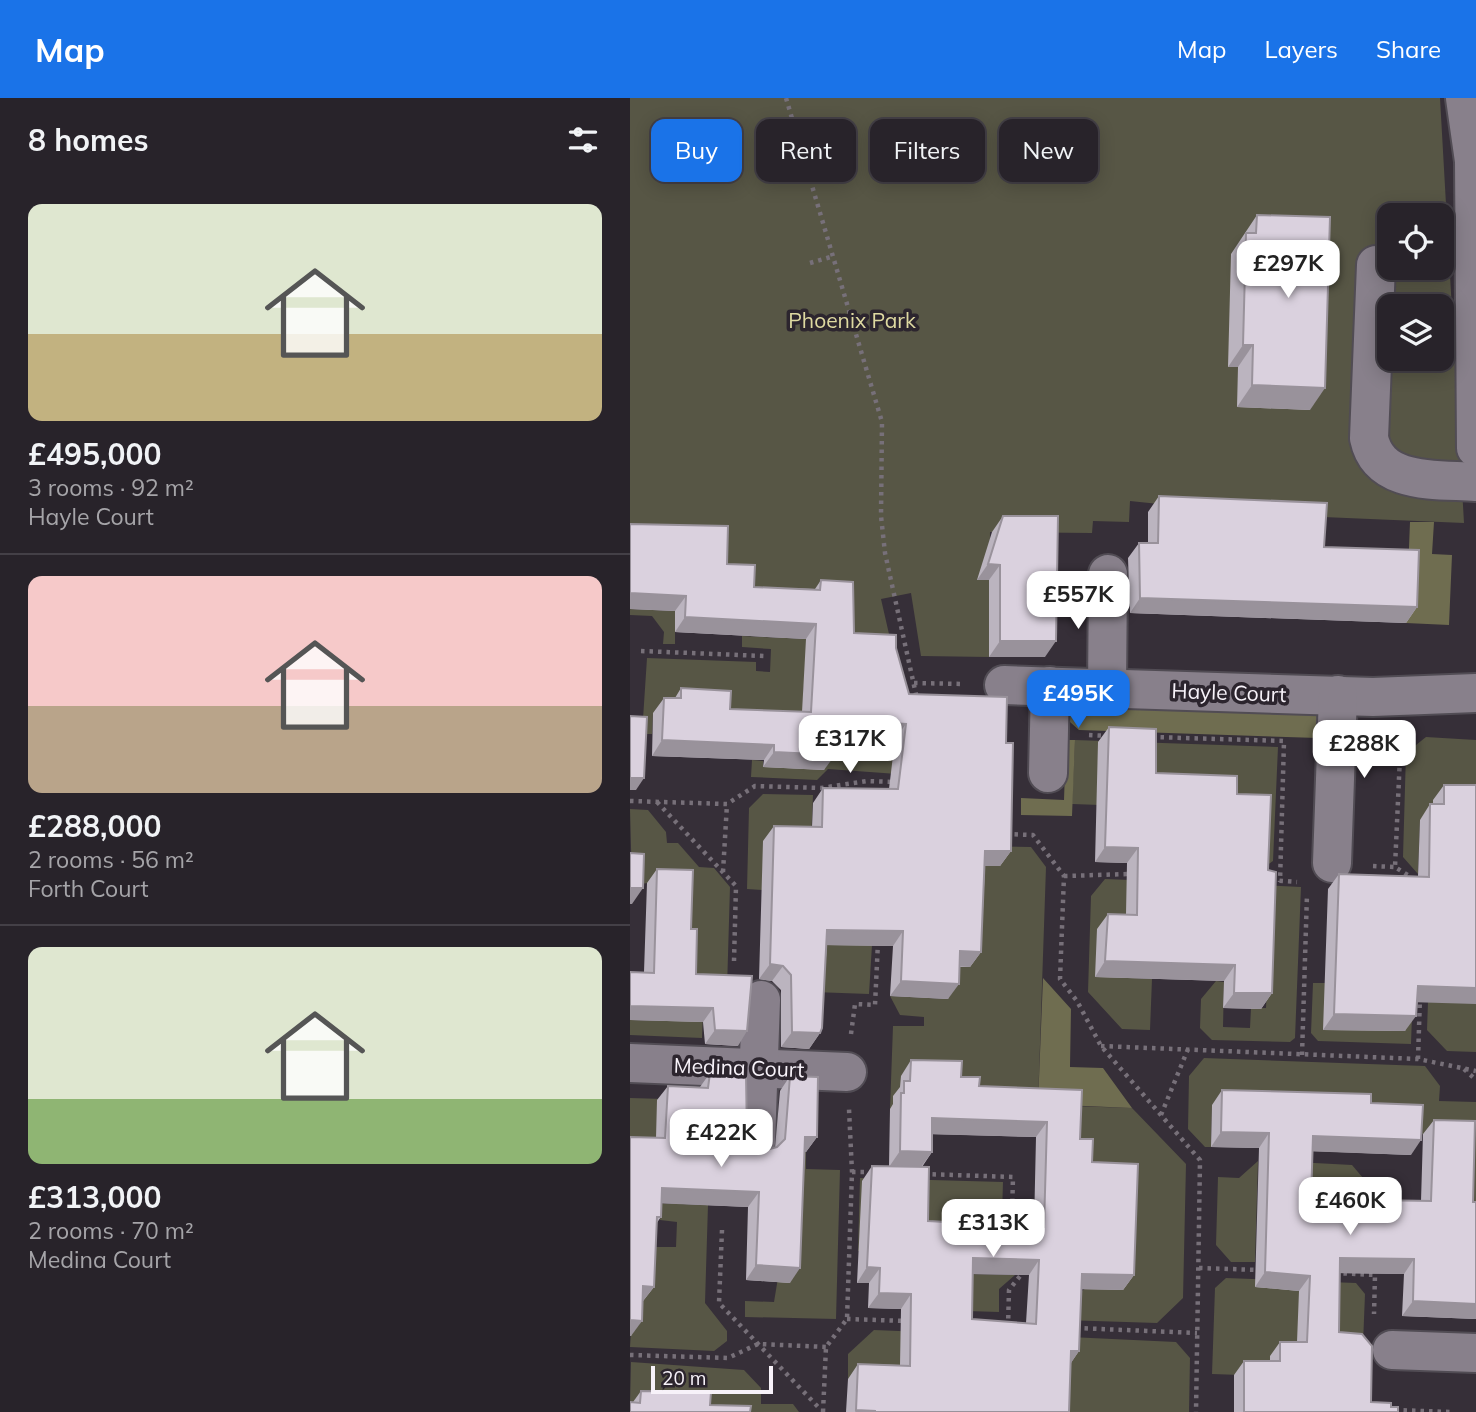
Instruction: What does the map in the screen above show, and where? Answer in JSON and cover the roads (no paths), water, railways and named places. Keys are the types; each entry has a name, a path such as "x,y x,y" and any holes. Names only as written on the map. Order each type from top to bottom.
{"street":[{"path":"1465,98 1474,161 1476,448"},
{"path":"1376,265 1369,439 1372,451 1399,475 1476,482"},
{"path":"1107,689 1108,573"},
{"name":"Hayle Court","path":"1004,685 1403,697 1476,694"},
{"path":"1048,773 1049,686"},
{"path":"1332,863 1338,695"},
{"path":"755,1143 761,1000"},
{"name":"Medina Court","path":"630,1063 847,1072"},
{"path":"1392,1350 1476,1353"}],"park label":[{"name":"Phoenix Park","path":"852,320"}]}
